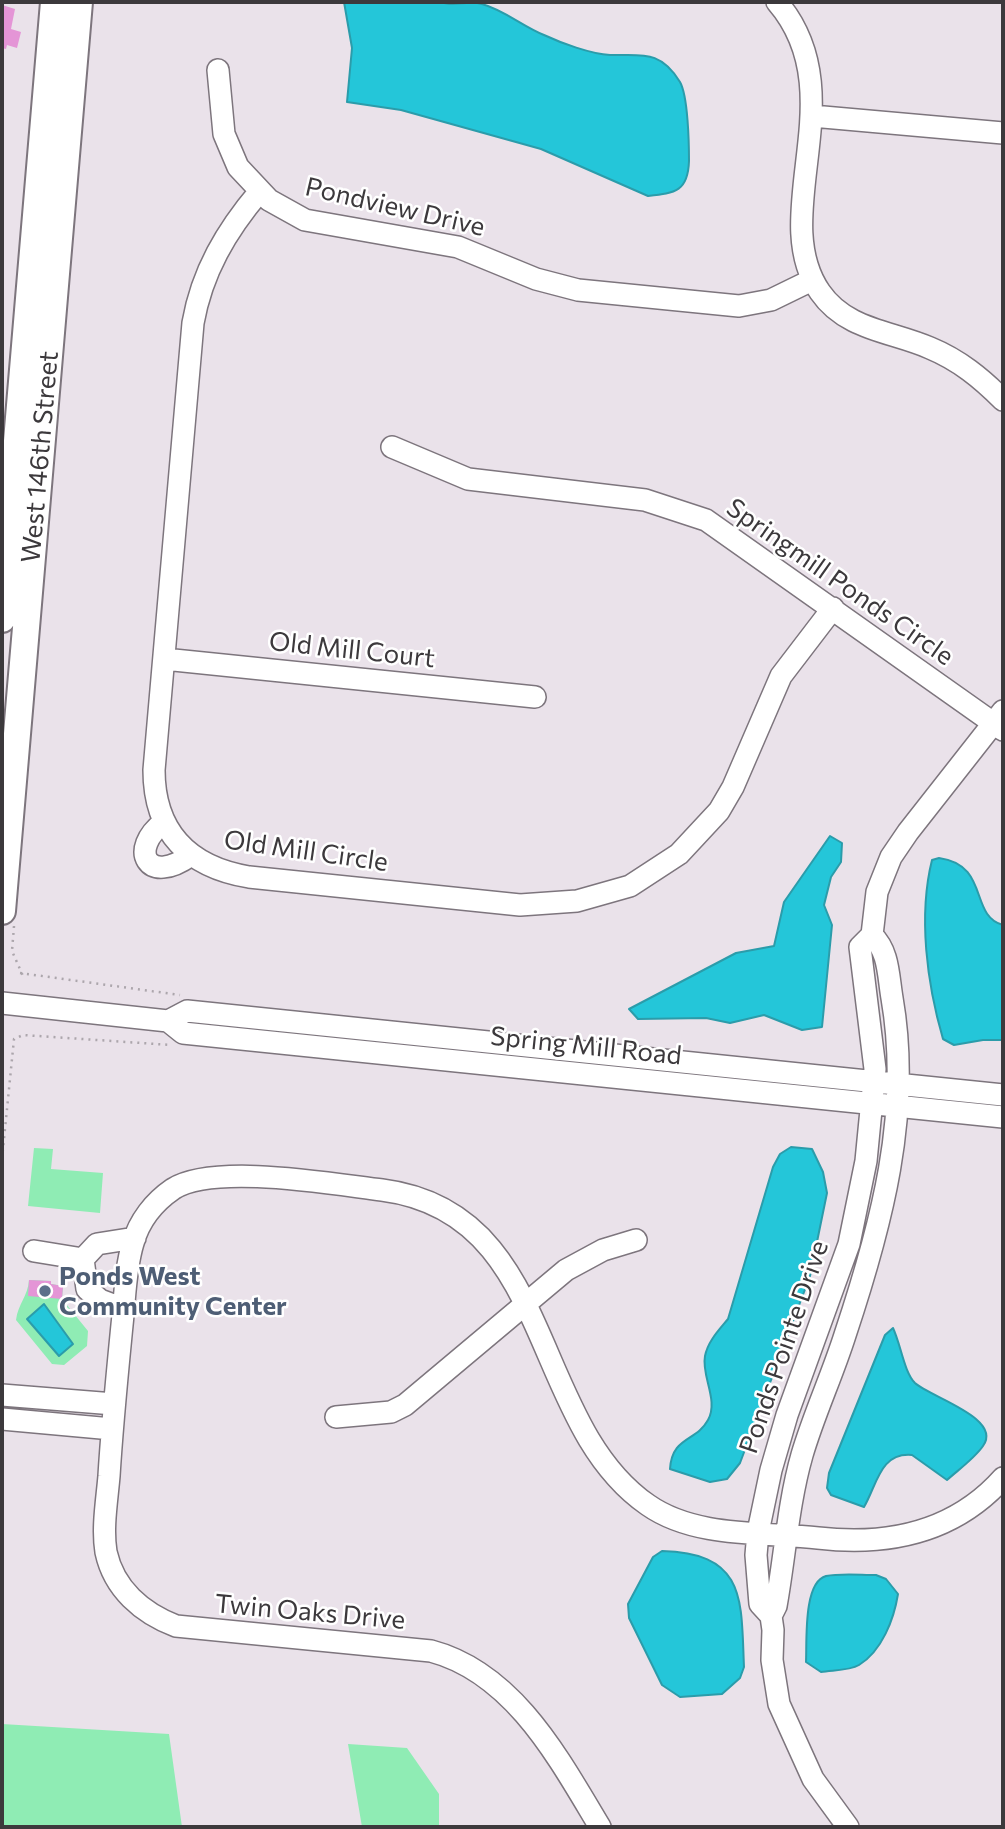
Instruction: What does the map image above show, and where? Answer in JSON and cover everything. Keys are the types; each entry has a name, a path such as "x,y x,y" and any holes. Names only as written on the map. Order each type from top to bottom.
{"main road":[{"name":"West 146th Street","path":"2,911 14,540 54,2"},
{"name":"West 146th Street","path":"2,619 14,540 79,2"}],"street":[{"path":"782,3 804,48 810,69 812,116 802,233 805,262 812,280 829,304 852,321 953,359 982,378 1003,400"},
{"name":"Pondview Drive","path":"218,70 221,119 229,149 243,174 260,191 305,220 458,247 536,279 578,290 738,306 771,300 812,280"},
{"path":"812,116 1003,133"},
{"name":"Old Mill Circle","path":"260,191 238,216 221,244 201,287 196,306 154,789 164,822 176,841 191,855 225,873 249,877 520,905 577,901 630,886 679,854 719,811 733,787 780,676 833,608"},
{"name":"Springmill Ponds Circle","path":"392,447 431,466 468,479 645,500 683,510 726,532 1000,722"},
{"name":"Old Mill Court","path":"164,659 535,697"},
{"path":"872,935 877,892 891,857 908,832 1000,722"},
{"path":"164,822 147,841 145,851 150,863 155,867 169,868 191,855"},
{"name":"Ponds Pointe Drive","path":"771,1616 760,1604 758,1532 787,1415 849,1244 866,1161 874,1092 860,947 872,935 883,946 899,1039 898,1095 887,1189 874,1247 802,1455 776,1606 771,1616 773,1668 779,1704 813,1779 848,1827"},
{"name":"Spring Mill Road","path":"2,1003 168,1021 183,1033 874,1092 1003,1117"},
{"name":"Spring Mill Road","path":"898,1095 1003,1095"},
{"name":"Twin Oaks Drive","path":"600,1827 542,1735 491,1681 460,1661 431,1651 176,1626 145,1611 122,1586 106,1550 113,1416 129,1260 135,1238 147,1214 160,1200 174,1189 203,1177 237,1175 386,1191 427,1201 468,1225 497,1254 525,1303 585,1431 603,1463 649,1506 683,1521 847,1542 893,1540 943,1524 974,1505 1003,1478"},
{"path":"83,1259 97,1244 135,1238"},
{"path":"336,1417 391,1412 405,1405 421,1395 525,1303 577,1263 603,1250 636,1240"},
{"path":"34,1251 83,1259"},
{"path":"83,1259 87,1289 100,1300 124,1309"},
{"path":"2,1395 113,1416"},
{"path":"2,1419 113,1416"}],"path":[{"path":"2,1159 14,1039"}],"green space":[{"path":"34,1148 53,1149 51,1169 103,1173 100,1213 28,1206"},
{"path":"29,1280 51,1281 51,1284 63,1286 62,1299 88,1331 87,1346 64,1365 52,1364 16,1320"},
{"path":"2,1724 169,1734 182,1827 2,1827"},
{"path":"348,1744 407,1748 439,1794 439,1827 362,1827"}],"water":[{"path":"344,2 477,3 498,10 536,31 576,48 602,54 640,55 657,59 673,71 683,89 689,143 686,179 679,189 673,192 648,196 541,149 401,110 347,102 352,48"},
{"path":"830,836 842,843 841,862 831,877 824,905 832,925 822,1027 802,1030 764,1015 730,1023 706,1018 638,1019 629,1009 736,953 774,946 784,902"},
{"path":"939,858 966,870 986,912 993,920 1003,925 1003,1040 954,1045 943,1039 929,973 925,927 932,860"},
{"path":"791,1147 812,1149 823,1172 827,1193 810,1276 740,1463 727,1479 710,1482 670,1469 672,1458 680,1445 708,1420 712,1404 704,1364 706,1351 728,1319 773,1167 780,1154"},
{"path":"44,1304 73,1344 59,1356 27,1319"},
{"path":"893,1328 908,1372 915,1383 974,1417 983,1426 986,1436 979,1451 947,1480 912,1455 901,1455 893,1459 881,1472 864,1507 831,1495 827,1488 829,1473 885,1335"},
{"path":"662,1551 690,1554 710,1561 725,1571 734,1585 742,1621 744,1667 740,1678 722,1694 680,1697 662,1685 629,1618 628,1604 653,1557"},
{"path":"832,1575 876,1575 886,1579 898,1594 890,1624 874,1652 859,1665 845,1669 821,1672 806,1662 810,1601 813,1589 819,1581"}],"building":[{"path":"2,5 15,9 11,29 21,32 17,48 7,45 6,49 2,48"},
{"name":"Ponds West Community Center","path":"29,1280 51,1281 51,1284 63,1286 62,1299 28,1296"}],"place":[{"name":"Ponds West Community Center","path":"45,1291"}]}
